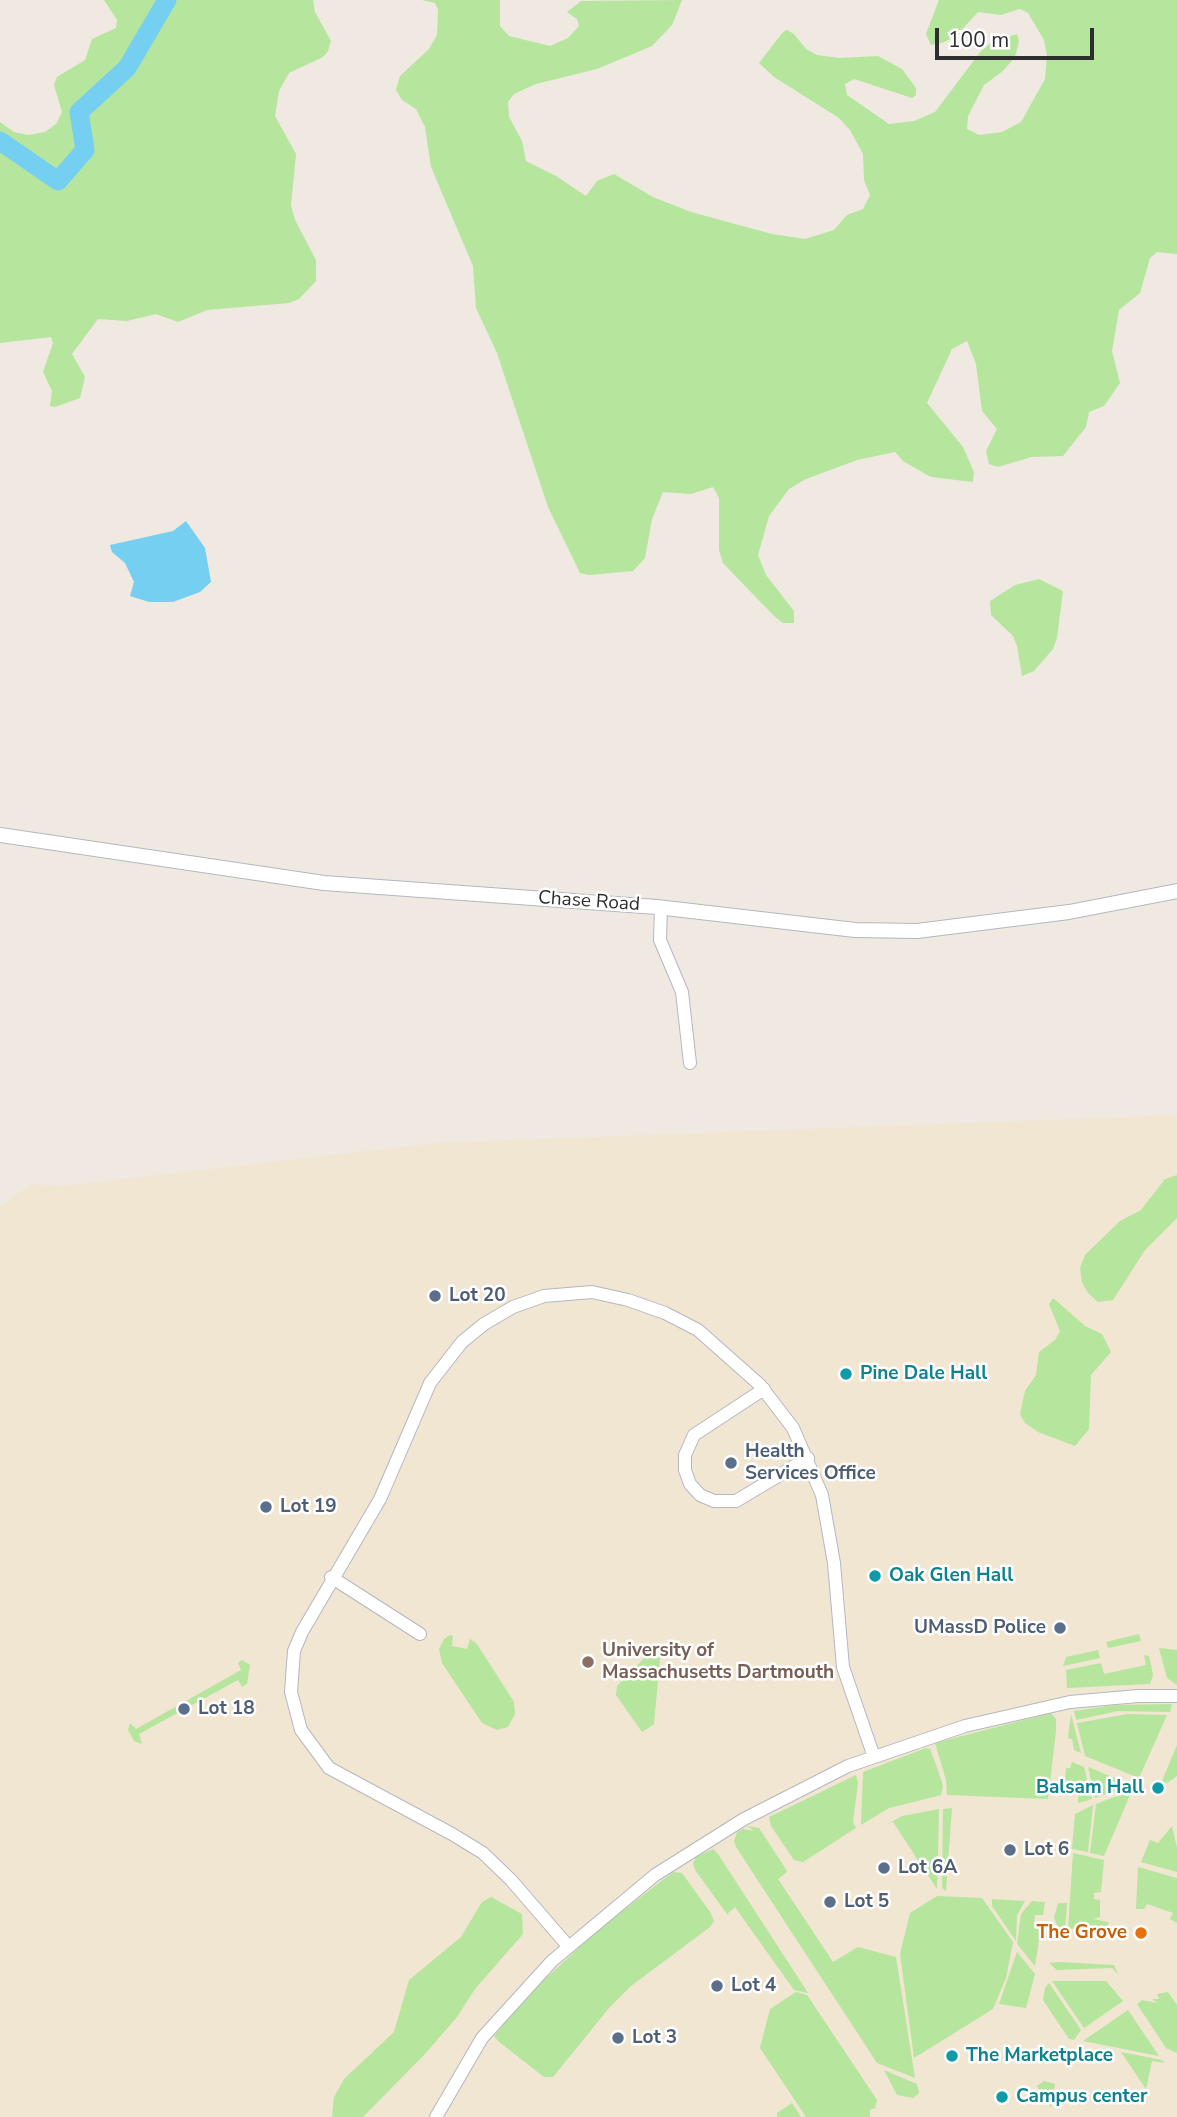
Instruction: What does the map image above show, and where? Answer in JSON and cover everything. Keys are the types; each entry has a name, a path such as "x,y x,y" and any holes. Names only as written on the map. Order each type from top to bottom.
{"street":[{"name":"Chase Road","path":"0,835 324,883 661,907 792,925 917,931 1069,912 1177,891"},
{"path":"661,907 660,940 682,992 690,1063"},
{"path":"568,1946 511,1880 483,1853 453,1834 342,1777 313,1751 294,1710 290,1674 302,1632 331,1577 380,1499 441,1366 462,1342 513,1307 544,1296 568,1293 592,1293 628,1300 665,1313 698,1330 715,1342 764,1389 793,1428 822,1495 830,1531 843,1667 874,1757"},
{"path":"764,1389 694,1435 684,1455 685,1470 690,1483 707,1499 721,1503 736,1501 808,1458"},
{"path":"331,1577 420,1634"},
{"path":"436,2117 459,2073 488,2030 568,1946 614,1907 688,1853 788,1795 874,1757 965,1726 1038,1708 1107,1698 1177,1696"}],"shaded area":[{"name":"University of Massachusetts Dartmouth","path":"1177,1115 1177,2117 0,2117 0,1207 31,1184 62,1186 436,1143"}],"green space":[{"path":"104,0 313,0 315,12 331,41 328,51 323,57 289,73 279,91 275,116 296,154 291,205 295,220 316,260 316,281 299,299 289,303 207,310 178,322 156,314 127,321 98,319 72,354 85,377 80,398 55,407 50,406 52,391 43,372 53,343 51,337 0,343 0,122 14,132 28,135 45,132 56,124 62,112 54,85 57,77 85,60 92,39 116,28 117,20"},
{"path":"422,0 500,0 500,26 509,36 550,46 568,38 579,26 577,19 567,12 581,1 682,0 672,25 652,46 597,69 536,84 514,94 508,102 509,117 522,141 526,161 556,176 586,196 597,181 614,174 653,197 691,212 772,234 805,239 834,230 847,215 863,209 870,195 864,180 863,154 850,130 839,118 774,77 759,63 783,32 787,30 794,34 806,49 817,55 839,58 878,56 902,69 916,88 916,95 912,98 854,79 845,84 847,95 889,124 914,121 935,112 981,51 993,41 1017,34 1019,41 1015,57 1003,71 984,85 968,116 967,129 979,135 1002,132 1021,122 1045,79 1047,56 1044,40 1028,13 1020,9 1001,15 978,12 957,35 945,42 931,45 926,34 939,0 1177,0 1177,254 1157,252 1150,258 1140,293 1119,310 1112,351 1120,383 1104,406 1089,412 1086,427 1063,456 1031,457 998,467 989,464 986,451 997,429 982,411 976,364 967,341 952,349 927,403 963,447 974,472 973,482 931,477 903,461 895,452 857,460 806,479 789,489 769,516 758,555 766,575 794,611 794,623 783,623 775,617 723,563 719,550 719,498 713,487 691,494 663,492 652,519 645,558 633,571 589,575 580,573 548,507 497,353 476,308 473,266 431,167 425,127 416,109 402,100 396,90 400,76 429,49 437,35 438,10 435,3"},
{"path":"1039,579 1063,591 1057,638 1053,649 1034,671 1022,676 1013,636 991,615 990,601 1015,585"},
{"path":"1177,1175 1177,1218 1145,1250 1113,1300 1098,1302 1088,1293 1082,1282 1080,1268 1085,1255 1120,1221 1141,1210 1165,1179"},
{"path":"1053,1298 1085,1326 1102,1334 1111,1352 1091,1375 1089,1429 1075,1446 1038,1432 1025,1423 1020,1414 1025,1391 1036,1375 1039,1352 1055,1340 1060,1331 1049,1304"},
{"path":"1139,1634 1141,1641 1108,1648 1106,1642"},
{"path":"453,1636 452,1646 467,1649 470,1639 477,1644 514,1702 515,1714 508,1727 497,1730 482,1723 442,1663 439,1649 444,1639"},
{"path":"658,1644 661,1648 654,1724 642,1732 616,1695 617,1686"},
{"path":"1159,1648 1177,1650 1177,1685 1167,1678"},
{"path":"1098,1650 1100,1658 1063,1666 1066,1657"},
{"path":"1144,1655 1149,1656 1153,1675 1150,1684 1067,1688 1066,1670 1101,1663 1104,1674 1146,1665"},
{"path":"242,1660 250,1665 247,1684 242,1687 238,1680 139,1734 142,1744 134,1741 128,1730 130,1723 136,1729 241,1670 238,1663"},
{"path":"1172,1704 1170,1712 1118,1711 1076,1720 1074,1711 1115,1705"},
{"path":"1051,1713 1056,1719 1056,1731 1048,1799 947,1795 946,1780 935,1743"},
{"path":"1071,1714 1081,1753 1074,1750 1072,1739 1068,1738"},
{"path":"1128,1714 1167,1715 1139,1778 1085,1756 1077,1723"},
{"path":"1177,1745 1177,1776 1167,1783 1162,1781"},
{"path":"926,1748 930,1749 938,1770 943,1786 941,1795 889,1808 861,1825 863,1772"},
{"path":"1072,1762 1084,1767 1092,1799 1078,1803 1079,1785 1065,1783 1066,1768 1070,1768"},
{"path":"1088,1767 1130,1784 1095,1798"},
{"path":"856,1775 858,1783 853,1822 856,1828 803,1862 794,1860 771,1826 769,1817"},
{"path":"1125,1793 1130,1795 1104,1856 1090,1853 1096,1804"},
{"path":"1093,1805 1088,1852 1072,1849 1075,1814"},
{"path":"952,1808 946,1891 942,1888 943,1809"},
{"path":"939,1809 937,1889 893,1822 886,1825 902,1816"},
{"path":"747,1826 759,1828 785,1868 787,1872 778,1879 833,1962 858,1947 896,1957 915,2078 877,2063 736,1847 734,1841 737,1832 743,1829 754,1831"},
{"path":"1172,1826 1177,1848 1177,1872 1141,1862 1150,1840 1158,1843"},
{"path":"713,1849 808,1993 794,1990 735,1907 727,1914 695,1870 693,1863 696,1857"},
{"path":"1073,1853 1104,1860 1101,1892 1094,1893 1094,1899 1100,1900 1100,1917 1093,1919 1108,1922 1110,1930 1068,1929"},
{"path":"1138,1867 1177,1878 1177,1923 1170,1919 1173,1913 1147,1904 1144,1909 1136,1909"},
{"path":"673,1872 682,1873 710,1912 714,1921 710,1927 631,1986 609,2008 553,2077 544,2077 498,2041 494,2036 529,1994 599,1929"},
{"path":"937,1896 982,1898 1013,1942 1006,1978 993,2009 914,2058 900,1954 910,1913"},
{"path":"491,1897 522,1914 523,1934 475,1989 457,2017 425,2054 363,2117 332,2117 334,2097 344,2079 394,2032 409,1980 461,1937 482,1902"},
{"path":"992,1899 1025,1901 1017,1915 1016,1941 992,1906"},
{"path":"1032,1901 1045,1902 1043,1915 1035,1915 1034,1926 1041,1928 1035,1966 1017,1944 1021,1914"},
{"path":"1058,1903 1067,1903 1065,1929 1058,1927 1054,1918"},
{"path":"1017,1952 1035,1974 1026,2008 999,2004"},
{"path":"1049,1963 1114,1965 1118,1974 1112,1968 1057,1970"},
{"path":"1052,1981 1106,1981 1123,2001 1084,2028"},
{"path":"1049,1983 1081,2030 1074,2040 1069,2039 1043,2000 1045,1988"},
{"path":"796,1992 807,1995 877,2100 875,2108 870,2110 870,2117 806,2117 760,2048 770,2009"},
{"path":"1168,1992 1177,2005 1177,2053 1166,2048 1137,2004 1142,2000 1157,2003 1152,1999 1159,1999 1157,1994"},
{"path":"1128,2010 1159,2056 1083,2041"},
{"path":"1121,2052 1162,2060 1165,2063 1152,2061 1146,2089"},
{"path":"884,2070 917,2084 919,2093 913,2098 897,2095"},
{"path":"1044,2081 1055,2084 1051,2108 1037,2086"},
{"path":"792,2103 801,2117 777,2117 777,2113"}],"water":[{"path":"186,521 205,548 211,582 200,592 173,602 149,602 130,596 134,582 125,563 112,552 110,545 173,531"}],"waterway":[{"path":"0,141 58,181 85,150 79,112 127,68 167,0"}],"place":[{"name":"Lot 20","path":"435,1296"},
{"name":"Pine Dale Hall","path":"846,1374"},
{"name":"Health Services Office","path":"731,1463"},
{"name":"Lot 19","path":"266,1507"},
{"name":"Oak Glen Hall","path":"875,1576"},
{"name":"UMassD Police","path":"1060,1628"},
{"name":"University of Massachusetts Dartmouth","path":"588,1662"},
{"name":"Lot 18","path":"184,1709"},
{"name":"Balsam Hall","path":"1158,1788"},
{"name":"Lot 6","path":"1010,1850"},
{"name":"Lot 6A","path":"884,1868"},
{"name":"Lot 5","path":"830,1902"},
{"name":"The Grove","path":"1141,1933"},
{"name":"Lot 4","path":"717,1986"},
{"name":"Lot 3","path":"618,2038"},
{"name":"The Marketplace","path":"952,2056"},
{"name":"Campus center","path":"1002,2097"}]}
